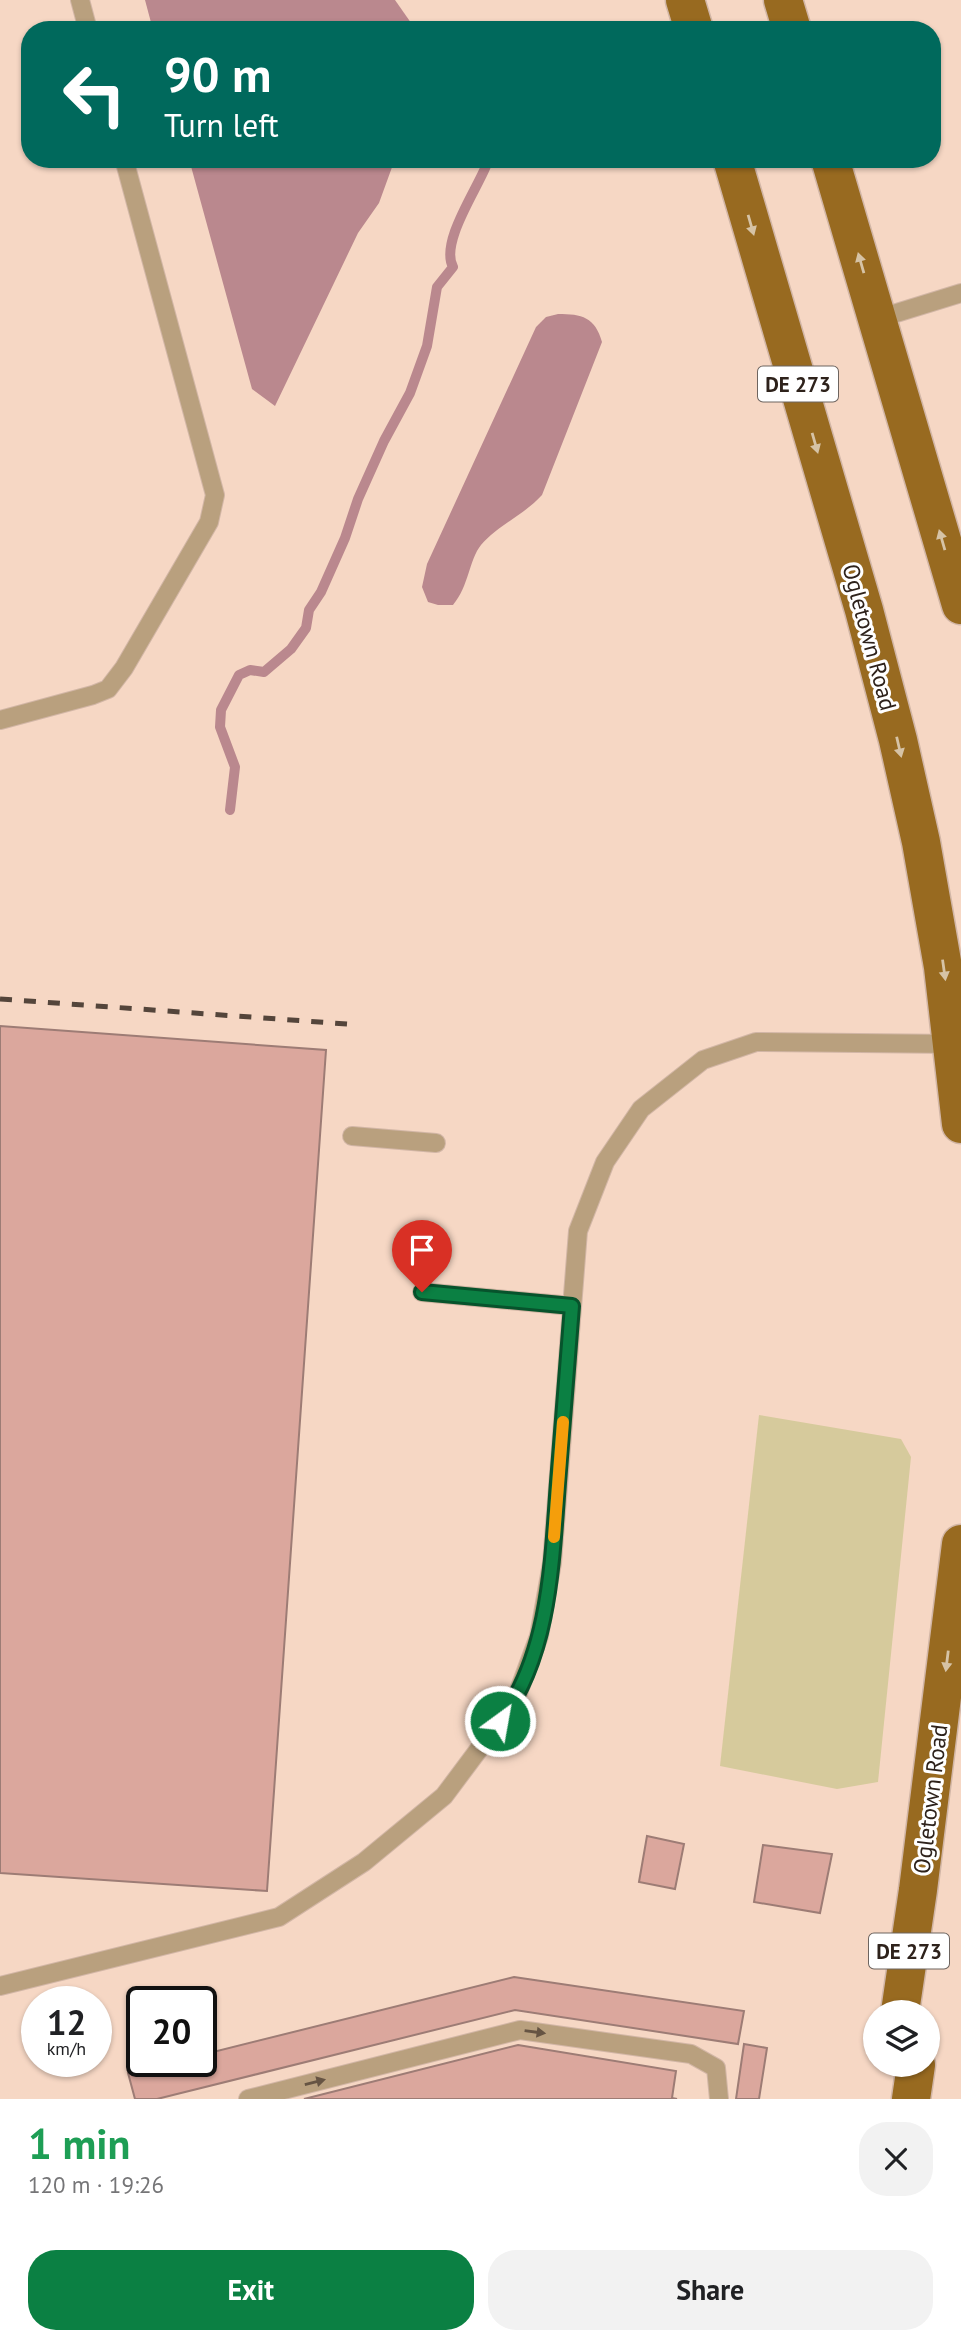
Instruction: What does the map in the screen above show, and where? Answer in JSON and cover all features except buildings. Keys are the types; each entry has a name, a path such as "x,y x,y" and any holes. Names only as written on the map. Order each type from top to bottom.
{"main road":[{"path":"685,0 691,21"},
{"path":"783,0 789,21"},
{"name":"Ogletown Road","path":"735,168 864,610 898,740 921,842 957,1044 961,1124"},
{"path":"833,168 961,605"},
{"name":"Ogletown Road","path":"902,2000 919,1891 961,1544"},
{"path":"919,1891 924,2000"},
{"path":"887,2099 890,2077"},
{"path":"911,2099 914,2077"}],"lane":[{"path":"80,0 86,21"},
{"path":"0,720 108,689 124,668 209,522 215,495 126,168"},
{"path":"877,319 961,293"},
{"path":"0,1986 279,1917 364,1862 444,1796 515,1701 539,1636 552,1563 578,1231 604,1162 641,1109 704,1060 755,1042 957,1044"},
{"path":"352,1136 436,1143"},
{"path":"422,1292 572,1306"},
{"path":"248,2099 520,2030 691,2054 716,2068 719,2099"}],"shaded area":[{"path":"145,0 395,0 410,21 151,21"},
{"path":"191,168 392,168 379,203 358,233 275,406 252,389"},
{"path":"558,314 581,316 591,322 602,342 542,495 481,545 453,605 428,602 422,587 427,564 536,327 546,317"},
{"path":"759,1415 901,1439 911,1457 878,1782 837,1789 720,1766"}],"waterway":[{"path":"230,810 235,767 220,727 221,710 239,675 250,670 264,672 291,649 306,628 309,610 321,592 345,538 358,499 384,441 410,393 427,346 437,287 453,267 450,257 455,231 485,168"}],"railway":[{"path":"0,999 347,1024"}],"slow traffic":[{"path":"554,1537 563,1422"}],"route":[{"path":"422,1292 572,1306 552,1563 539,1636 515,1701 500,1721"}]}
